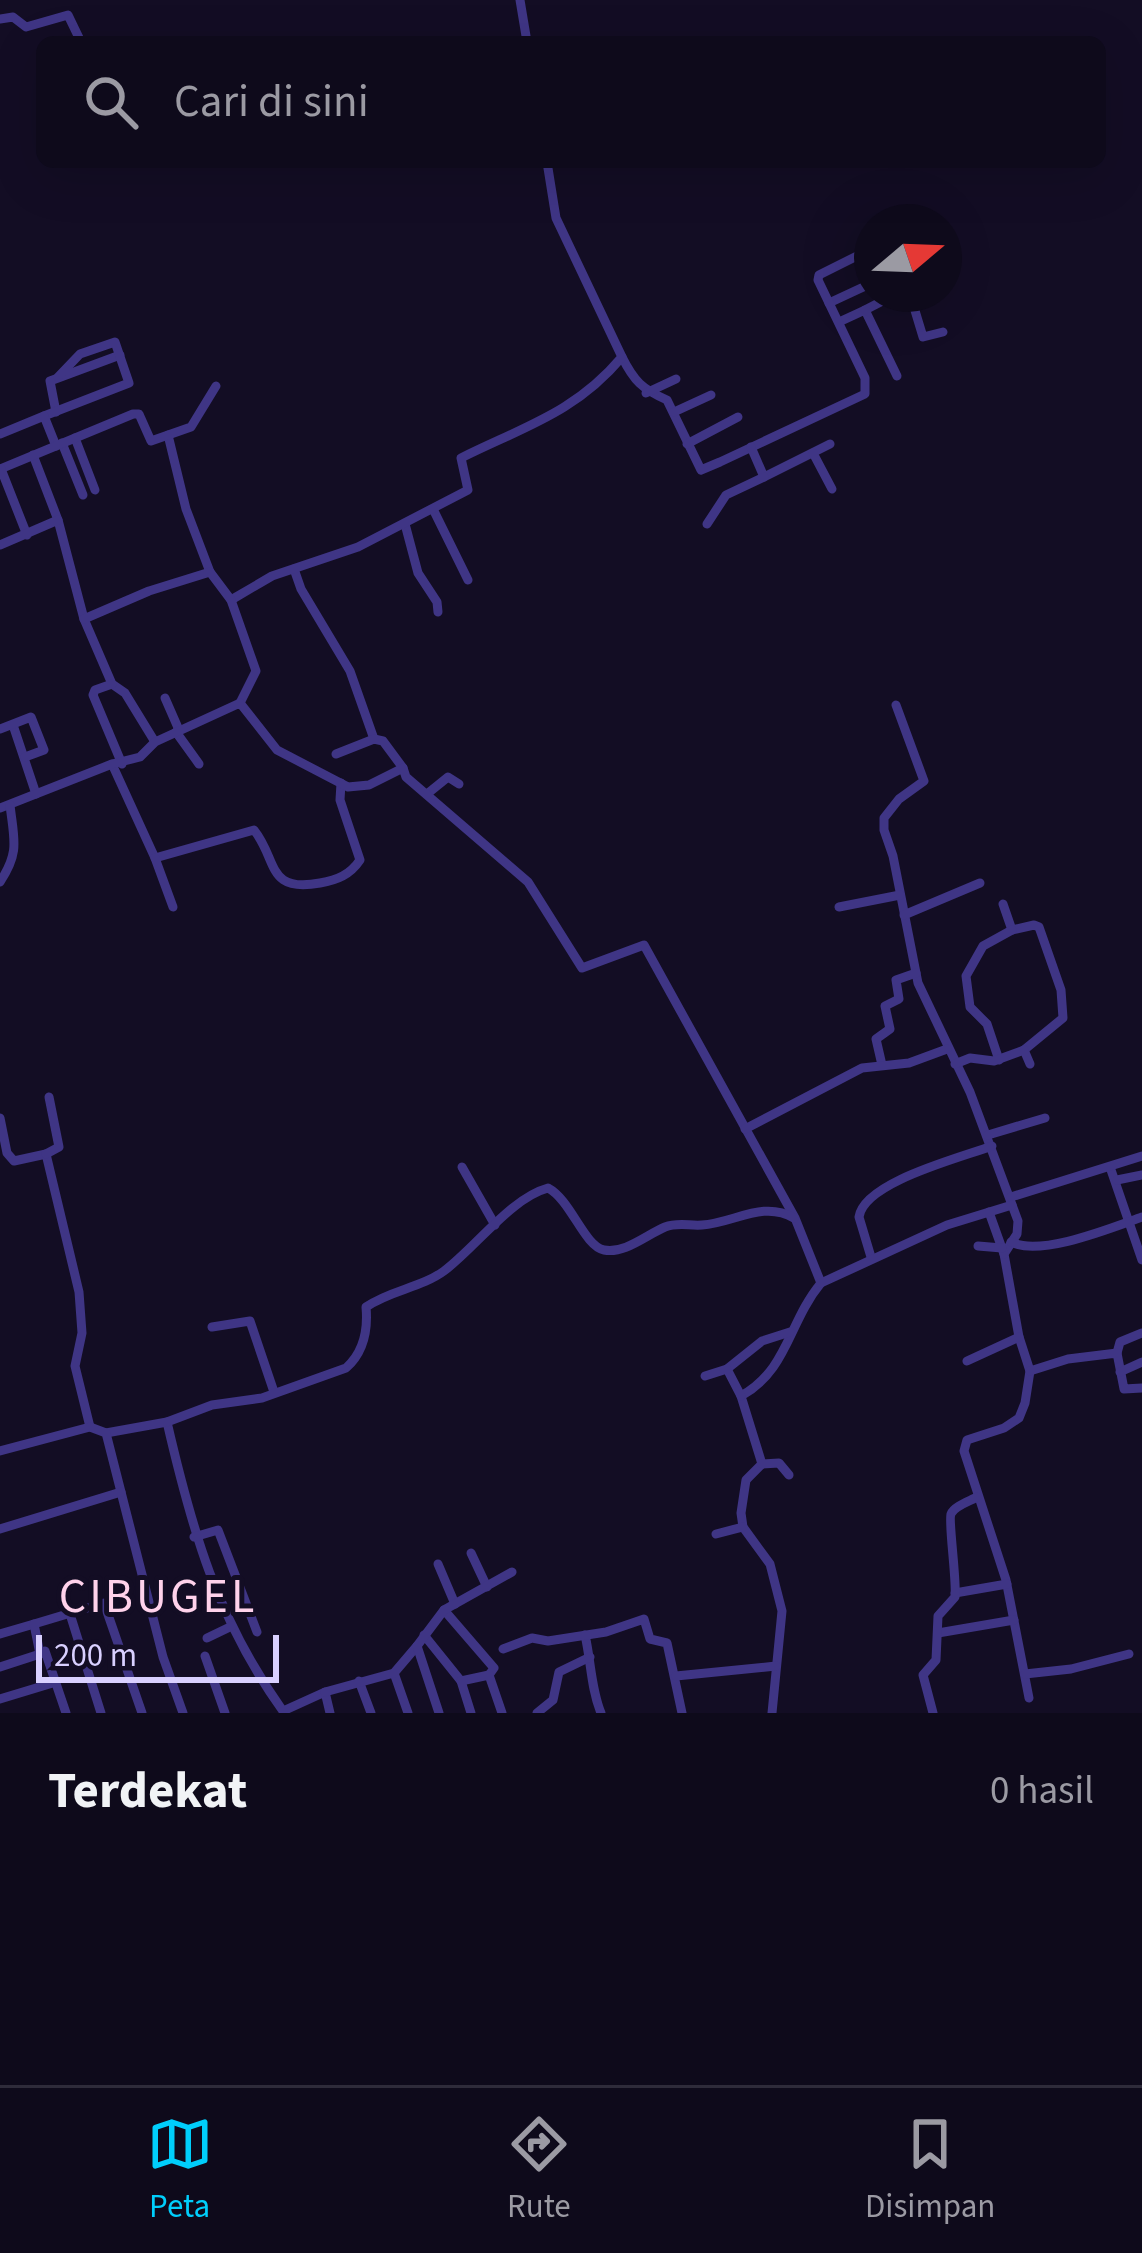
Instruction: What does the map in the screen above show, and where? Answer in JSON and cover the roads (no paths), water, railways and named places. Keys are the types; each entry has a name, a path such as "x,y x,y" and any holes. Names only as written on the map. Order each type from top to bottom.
{"street":[{"path":"520,0 526,36"},
{"path":"0,19 13,17 26,27 68,15 77,36"},
{"path":"548,168 556,218 634,381 646,393 667,400 701,470 865,394 865,378 819,284 819,274 854,257"},
{"path":"829,303 854,291"},
{"path":"839,322 861,312"},
{"path":"866,312 897,376"},
{"path":"915,312 923,337 943,332"},
{"path":"0,434 127,386 115,342 80,354 48,386 56,412"},
{"path":"80,354 85,367"},
{"path":"58,377 120,355"},
{"path":"231,600 294,569 358,548 469,490 461,458 548,420 596,385 622,357"},
{"path":"646,393 676,380"},
{"path":"27,535 0,469 133,414 139,414 152,441 191,427 216,386"},
{"path":"674,412 711,395"},
{"path":"44,416 89,492 74,438"},
{"path":"687,444 738,417"},
{"path":"0,882 16,852 5,806 140,758 155,742 240,704 256,671 231,600 210,572 186,509 168,435"},
{"path":"705,505 830,444"},
{"path":"751,447 764,477"},
{"path":"813,453 832,489"},
{"path":"33,455 58,520 84,619 112,684 125,693 155,742"},
{"path":"707,524 726,495"},
{"path":"433,509 468,580"},
{"path":"0,544 58,520"},
{"path":"405,524 418,573 438,612"},
{"path":"294,569 350,671 374,739"},
{"path":"84,619 210,572"},
{"path":"112,684 92,695 172,907"},
{"path":"165,698 177,731 199,764"},
{"path":"240,704 278,750 341,783 357,788 403,768"},
{"path":"896,705 924,781 899,799 884,818 916,973 1012,1201 1018,1228 1006,1248"},
{"path":"0,729 31,717 43,752 25,757"},
{"path":"13,725 36,794"},
{"path":"336,754 374,739 383,741 406,777 528,882 582,968 644,945 794,1218 821,1283"},
{"path":"427,794 448,777 459,784"},
{"path":"155,858 254,830 271,866 287,884 344,877 360,860 340,800 341,783"},
{"path":"904,915 980,883"},
{"path":"839,908 900,895"},
{"path":"1003,904 1012,930"},
{"path":"955,1064 970,1058 999,1060 1024,1051 1063,1018 1064,1004 1039,927 1034,925 1012,930 983,946 966,976 970,1007 988,1024 999,1060"},
{"path":"882,1065 876,1039 890,1029 886,1006 899,998 895,981 916,973"},
{"path":"745,1129 862,1069 909,1063 947,1049"},
{"path":"1024,1051 1030,1064"},
{"path":"0,1120 7,1154 14,1161 46,1154 59,1147 49,1097"},
{"path":"871,1257 859,1217 869,1196 1045,1118"},
{"path":"46,1154 79,1292 82,1333 75,1366 90,1427"},
{"path":"741,1396 772,1372 821,1283 871,1257 1012,1201 1142,1156"},
{"path":"462,1167 495,1225"},
{"path":"1109,1167 1142,1260"},
{"path":"1117,1180 1142,1174"},
{"path":"0,1451 90,1427 106,1433 167,1422 212,1405 262,1398 346,1368 366,1335 366,1306 442,1272 525,1198 548,1188 562,1198 596,1247 606,1250 676,1225 704,1225 765,1210 794,1218"},
{"path":"989,1212 1006,1248 1019,1337 1030,1371 1018,1418 1004,1428 967,1440 964,1451 1007,1584 1029,1698"},
{"path":"978,1246 1052,1244 1142,1217"},
{"path":"212,1327 250,1321 274,1392"},
{"path":"705,1376 728,1369 762,1341 790,1332"},
{"path":"1142,1333 1120,1342 1118,1353 1124,1389 1142,1388"},
{"path":"967,1361 1019,1337"},
{"path":"1030,1371 1067,1359 1118,1353"},
{"path":"1120,1372 1142,1363"},
{"path":"728,1369 762,1464"},
{"path":"167,1422 194,1537 232,1626 281,1712 325,1692 394,1673 450,1607 512,1572"},
{"path":"106,1433 163,1657 183,1713"},
{"path":"772,1713 782,1611 763,1550 743,1527 742,1489 749,1473 762,1464 779,1462 790,1475"},
{"path":"954,1473 970,1472"},
{"path":"0,1529 121,1492"},
{"path":"933,1713 923,1675 936,1660 938,1616 956,1593 949,1518 954,1509 977,1497"},
{"path":"716,1534 743,1527"},
{"path":"194,1537 218,1530 257,1632"},
{"path":"471,1553 487,1587"},
{"path":"438,1564 450,1607 494,1668 488,1675 461,1681"},
{"path":"956,1593 1007,1584"},
{"path":"0,1634 104,1603 142,1713"},
{"path":"70,1614 101,1713"},
{"path":"503,1649 532,1638 548,1641 606,1632 644,1619 650,1639 666,1641 682,1713"},
{"path":"938,1633 1014,1620"},
{"path":"34,1624 40,1654"},
{"path":"207,1638 232,1626"},
{"path":"585,1635 601,1713"},
{"path":"420,1641 461,1681 471,1713"},
{"path":"420,1641 439,1713"},
{"path":"0,1666 45,1652 65,1713"},
{"path":"1025,1674 1072,1670 1129,1654"},
{"path":"206,1656 225,1713"},
{"path":"537,1713 554,1700 559,1672 590,1657"},
{"path":"676,1676 776,1666"},
{"path":"394,1673 408,1713"},
{"path":"488,1675 502,1713"},
{"path":"359,1681 371,1713"},
{"path":"0,1699 56,1682"},
{"path":"325,1692 330,1713"}],"district":[{"name":"CIBUGEL","path":"158,1597"}]}
